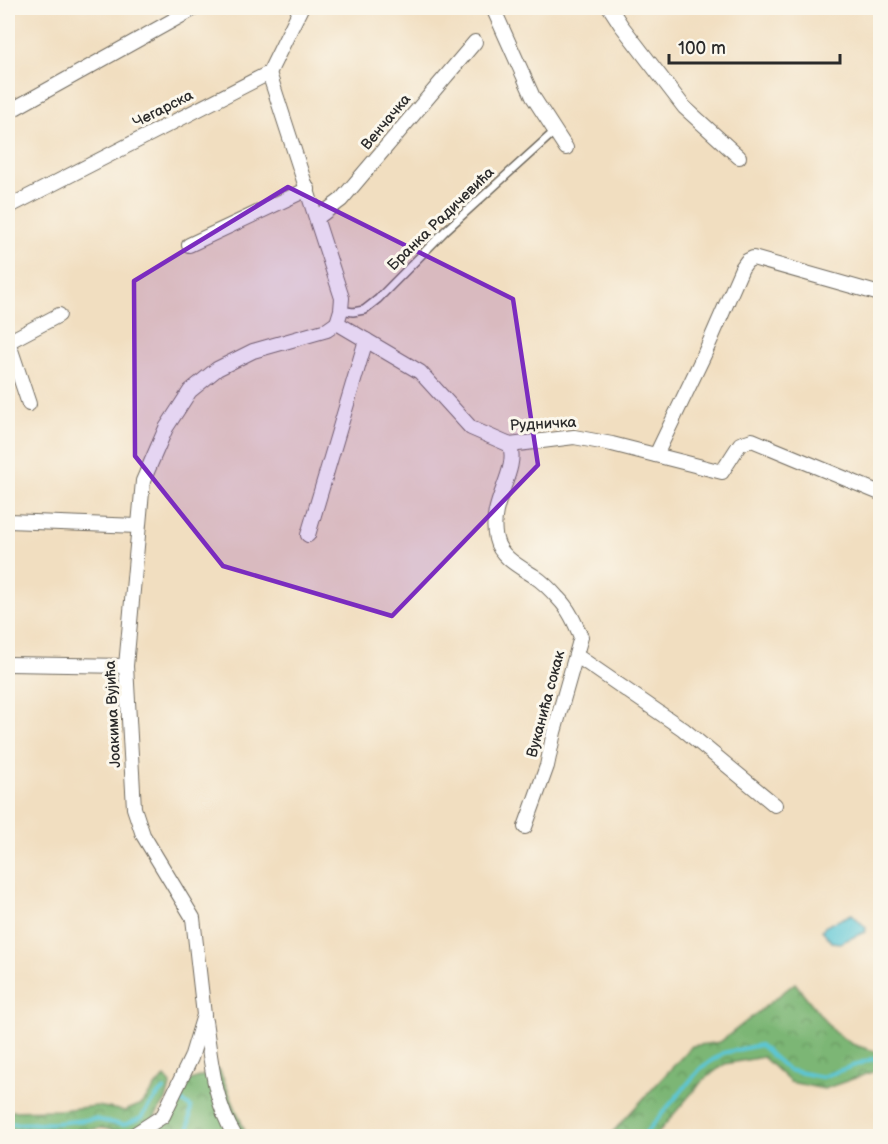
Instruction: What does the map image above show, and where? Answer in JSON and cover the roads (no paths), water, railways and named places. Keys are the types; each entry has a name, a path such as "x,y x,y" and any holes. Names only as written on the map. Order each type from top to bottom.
{"street":[{"path":"8,112 195,8"},
{"path":"301,8 269,74 342,298 339,316"},
{"path":"494,8 524,79 554,132 566,148"},
{"path":"610,8 684,107 739,157"},
{"name":"Венчачка","path":"317,218 341,200 476,42"},
{"name":"Чегарска","path":"8,207 269,74"},
{"path":"189,245 308,189"},
{"path":"656,455 747,261 753,258 880,294"},
{"path":"28,404 8,341 59,315"},
{"name":"Рудничка","path":"339,316 366,340 420,372 471,428 510,445 574,437 722,472 740,444 752,440 880,492"},
{"name":"Јоакима Вујића","path":"132,1137 163,1116 191,1058 204,1016 193,918 143,835 134,808 126,666 143,481 166,428 190,391 217,369 253,351 327,330 339,316"},
{"path":"308,535 366,340"},
{"name":"Вуканића сокак","path":"510,445 513,454 511,464 496,504 494,517 496,540 514,564 535,577 567,608 581,637 554,732 547,766 525,827"},
{"path":"8,521 138,526"},
{"path":"577,656 683,729 775,805"},
{"path":"8,664 126,666"},
{"path":"204,1016 214,1080 226,1123 235,1137"}],"lane":[{"name":"Бранка Радичевића","path":"339,316 364,310 378,299 446,230 554,132"}],"water":[{"path":"852,914 866,928 865,932 840,943 832,942 822,930"}],"waterway":[{"path":"643,1136 701,1068 723,1053 760,1045 788,1070 822,1077 872,1059 880,1062"},
{"path":"8,1124 57,1123 95,1119 123,1125 141,1118 164,1090"},
{"path":"181,1101 191,1107 188,1136"}]}
